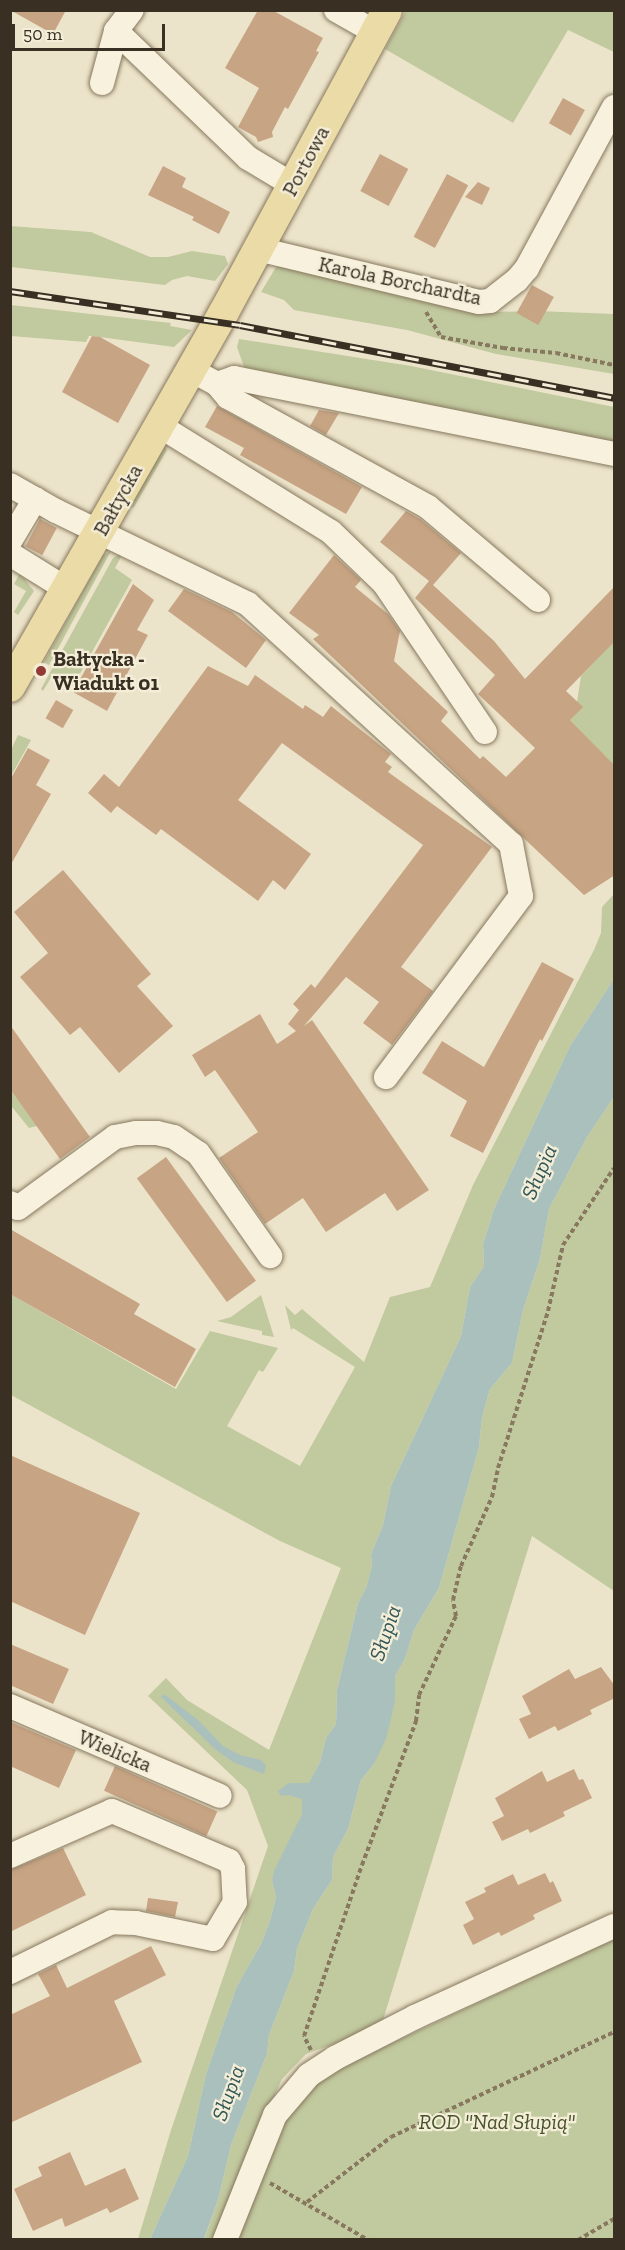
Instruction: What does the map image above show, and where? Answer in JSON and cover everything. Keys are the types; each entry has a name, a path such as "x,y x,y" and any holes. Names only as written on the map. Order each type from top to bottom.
{"main road":[{"name":"Portowa","path":"224,312 381,21"},
{"name":"Bałtycka","path":"10,687 68,590 224,312"}],"street":[{"path":"102,83 116,32 132,10"},
{"path":"336,10 381,21"},
{"path":"116,32 248,158 293,185"},
{"name":"Karola Borchardta","path":"258,249 479,302 490,301 517,280 527,268 615,107"},
{"path":"191,370 217,384 228,397 428,507 538,600"},
{"path":"217,384 234,378 615,454"},
{"path":"160,426 331,532 384,583 485,732"},
{"path":"10,485 248,604 511,844 521,896 386,1077"},
{"path":"10,541 35,499"},
{"path":"10,554 68,590"},
{"path":"10,1203 18,1208 115,1137 136,1132 157,1133 174,1137 198,1153 270,1256"},
{"name":"Wielicka","path":"10,1706 220,1796"},
{"path":"10,1856 112,1811 229,1861 233,1869 235,1902 213,1940 136,1923 112,1922 10,1972"},
{"path":"225,2240 275,2115 309,2075 415,2017 615,1926"}],"path":[{"path":"423,308 441,337 503,348 556,353 615,364"},
{"path":"320,2068 304,2036 362,1865 416,1721 419,1695 456,1616 453,1600 461,1566 492,1497 498,1468 548,1311 563,1245 615,1168"},
{"path":"307,2202 391,2137 615,2032"},
{"path":"252,2170 283,2192 307,2202 368,2240"},
{"path":"578,2240 615,2219"}],"green space":[{"path":"406,11 614,11 614,52 568,30 513,123 385,49"},
{"path":"10,226 91,232 150,257 168,257 192,251 225,256 228,264 215,281 187,276 172,280 165,285 11,267"},
{"path":"287,265 490,312 614,314 614,374 496,354 407,330 294,310 284,300 261,292 276,267"},
{"path":"11,305 171,323 170,326 192,330 174,347 92,336 89,336 86,342 11,336"},
{"path":"239,339 411,366 614,407 614,444 248,378 237,347"},
{"path":"164,446 167,450 134,507 130,508"},
{"path":"111,551 49,665 44,662 103,555"},
{"path":"122,555 115,568 132,580 72,688 52,676 43,691 41,689 113,558"},
{"path":"20,573 34,591 18,615 14,612 26,591 14,584"},
{"path":"614,641 614,766 570,720 582,707 577,702 581,676"},
{"path":"18,735 31,740 11,776 11,750"},
{"path":"614,894 614,979 570,1046 494,1209 483,1244 484,1266 470,1287 461,1336 391,1486 383,1525 371,1554 372,1566 366,1588 358,1603 337,1690 336,1724 326,1738 320,1762 302,1798 302,1814 272,1881 276,1897 270,1921 261,1944 237,1986 206,2074 188,2156 150,2239 138,2239 171,2130 268,1846 247,1790 148,1696 166,1678 187,1700 269,1750 341,1568 280,1541 11,1395 10,1294 176,1389 210,1331 278,1348 263,1372 259,1370 227,1426 300,1466 355,1367 293,1328 291,1330 285,1305 295,1315 302,1309 364,1362 390,1297 430,1287 473,1185 594,950 601,933 602,907"},
{"path":"10,1089 37,1126 29,1128 12,1107"},
{"path":"614,1097 614,1591 532,1536 383,2020 345,2040 306,2054 282,2079 262,2123 218,2239 204,2240 218,2200 231,2145 267,2054 269,2035 294,1971 297,1949 313,1909 332,1880 333,1857 348,1829 361,1780 374,1764 395,1702 395,1676 405,1659 414,1630 439,1588 479,1447 482,1418 490,1389 512,1363 523,1310 540,1259 549,1209 587,1137"},
{"path":"261,1295 274,1337 262,1335 262,1331 217,1321 231,1317"},
{"name":"ROD \"Nad Słupią\"","path":"614,1939 614,2239 236,2240 286,2114 308,2087 343,2066"}],"water":[{"name":"Słupia","path":"614,979 614,1097 587,1137 549,1209 540,1259 523,1310 512,1363 490,1389 482,1418 479,1447 439,1588 414,1630 405,1659 395,1676 395,1702 386,1739 374,1764 361,1780 348,1829 333,1857 332,1880 313,1909 297,1949 294,1971 269,2035 267,2054 231,2145 218,2200 204,2239 150,2239 188,2156 206,2074 237,1986 261,1944 270,1921 276,1897 272,1881 274,1871 302,1814 302,1799 288,1795 281,1796 278,1791 289,1783 309,1783 320,1762 326,1738 336,1724 337,1690 358,1603 366,1588 372,1566 371,1554 383,1525 391,1486 461,1336 470,1287 484,1266 483,1244 494,1209 570,1046"},
{"path":"164,1694 198,1720 223,1746 240,1755 261,1760 266,1765 264,1774 233,1762 216,1750 161,1697"}],"building":[{"path":"10,10 66,10 53,34"},
{"path":"258,10 272,10 323,38 316,51 319,52 288,109 285,107 272,132 273,137 258,142 256,137 238,127 259,88 225,68"},
{"path":"563,98 585,110 571,135 549,123"},
{"path":"380,154 408,169 389,206 360,191"},
{"path":"163,166 186,178 182,187 230,212 219,234 192,220 194,217 148,195"},
{"path":"447,174 468,185 435,248 414,237"},
{"path":"478,182 490,188 482,205 465,197"},
{"path":"532,285 554,297 538,325 516,313"},
{"path":"92,336 100,337 150,365 118,423 62,392"},
{"path":"217,406 362,487 346,514 240,455 244,448 205,427"},
{"path":"319,410 339,413 326,435 310,426"},
{"path":"406,511 420,519 461,553 433,585 494,641 525,679 615,586 615,641 566,691 583,707 570,720 615,766 615,875 584,895 313,639 319,635 289,613 334,555 361,580 355,587 388,614 400,631 394,661 448,712 441,721 480,759 483,756 506,777 535,748 478,694 495,675 415,598 429,581 380,542"},
{"path":"40,519 57,528 42,555 25,546"},
{"path":"133,584 154,600 137,630 148,635 107,711 73,692"},
{"path":"184,589 232,612 266,640 246,668 168,611"},
{"path":"208,666 248,686 255,675 303,709 305,705 323,717 331,706 391,754 385,762 392,767 388,772 492,847 401,967 433,991 392,1045 363,1023 379,1002 346,977 304,1026 312,1020 429,1190 397,1211 385,1193 326,1232 303,1198 265,1224 219,1158 258,1132 215,1070 205,1077 192,1055 260,1014 277,1044 296,1031 288,1024 299,1010 293,1004 311,984 315,988 423,845 282,743 238,800 311,854 285,890 273,880 258,901 161,829 156,835 117,806 111,813 88,793 104,774 119,787"},
{"path":"56,700 73,710 63,728 46,718"},
{"path":"28,748 50,760 36,785 51,794 10,866 10,780"},
{"path":"63,870 151,974 137,986 173,1026 119,1073 80,1027 70,1035 20,977 48,953 14,912"},
{"path":"542,962 574,979 542,1041 540,1039 483,1153 450,1136 467,1101 422,1073 442,1041 484,1067"},
{"path":"10,1025 90,1137 60,1159 10,1089"},
{"path":"166,1157 256,1281 227,1302 137,1178"},
{"path":"10,1229 140,1304 134,1314 196,1349 175,1387 10,1294"},
{"path":"10,1455 140,1513 85,1635 10,1601"},
{"path":"10,1644 69,1669 53,1704 10,1685"},
{"path":"601,1667 615,1686 615,1698 590,1710 592,1714 558,1731 555,1726 529,1739 519,1719 531,1714 522,1696 569,1669 575,1679"},
{"path":"10,1722 76,1750 59,1788 10,1766"},
{"path":"115,1766 217,1812 206,1836 104,1791"},
{"path":"574,1769 579,1780 583,1779 592,1798 563,1812 565,1816 530,1833 528,1829 502,1841 492,1822 504,1816 495,1798 542,1771 547,1782"},
{"path":"63,1848 86,1895 10,1932 10,1870"},
{"path":"545,1873 550,1883 553,1881 562,1901 533,1915 535,1919 501,1936 499,1932 473,1945 463,1925 474,1919 465,1902 486,1892 484,1888 513,1874 518,1885"},
{"path":"148,1898 178,1902 175,1917 146,1911"},
{"path":"151,1946 166,1975 114,2001 142,2062 10,2123 10,2015 50,1996 38,1974 56,1965 67,1988"},
{"path":"70,2152 85,2186 125,2168 139,2199 110,2213 107,2208 65,2227 62,2218 33,2231 14,2189 42,2176 38,2167"}],"railway":[{"path":"10,291 240,325 614,398"}],"place":[{"name":"Bałtycka - Wiadukt 01","path":"41,671"}]}
